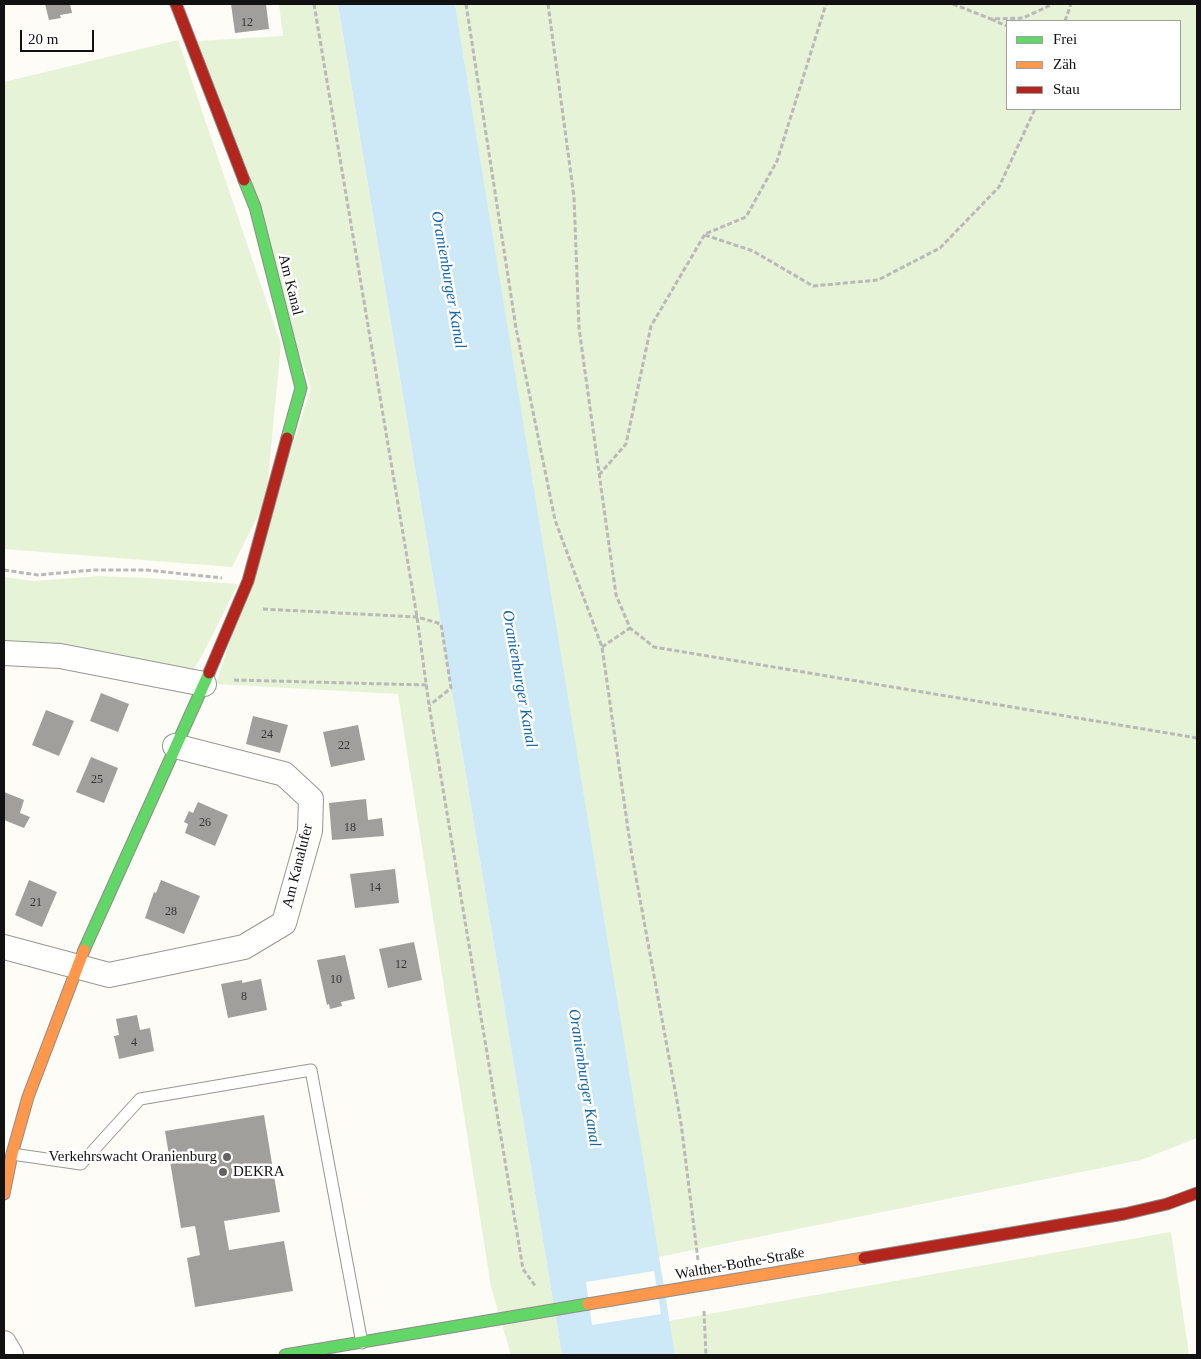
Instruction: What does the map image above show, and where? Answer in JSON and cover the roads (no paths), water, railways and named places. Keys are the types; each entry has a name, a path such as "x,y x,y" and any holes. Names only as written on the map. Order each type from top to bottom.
{"street":[{"name":"Am Kanal","path":"176,4 256,207 301,388 248,581 205,682"},
{"path":"4,653 60,656 205,682 76,967 28,1097 12,1154 4,1194"},
{"name":"Am Kanalufer","path":"4,947 109,976 244,947 284,923 310,831 310,799 284,774 175,746"},
{"name":"Walther-Bothe-Straße","path":"285,1355 1124,1214 1167,1204 1197,1193"},
{"path":"4,1343 11,1355"}],"lane":[{"path":"12,1154 81,1164 140,1099 312,1070 362,1343"}],"water":[{"name":"Oranienburger Kanal","path":"338,4 455,4 675,1355 562,1355"}],"place":[{"name":"Verkehrswacht Oranienburg","path":"227,1157"},
{"name":"DEKRA","path":"223,1172"}]}
